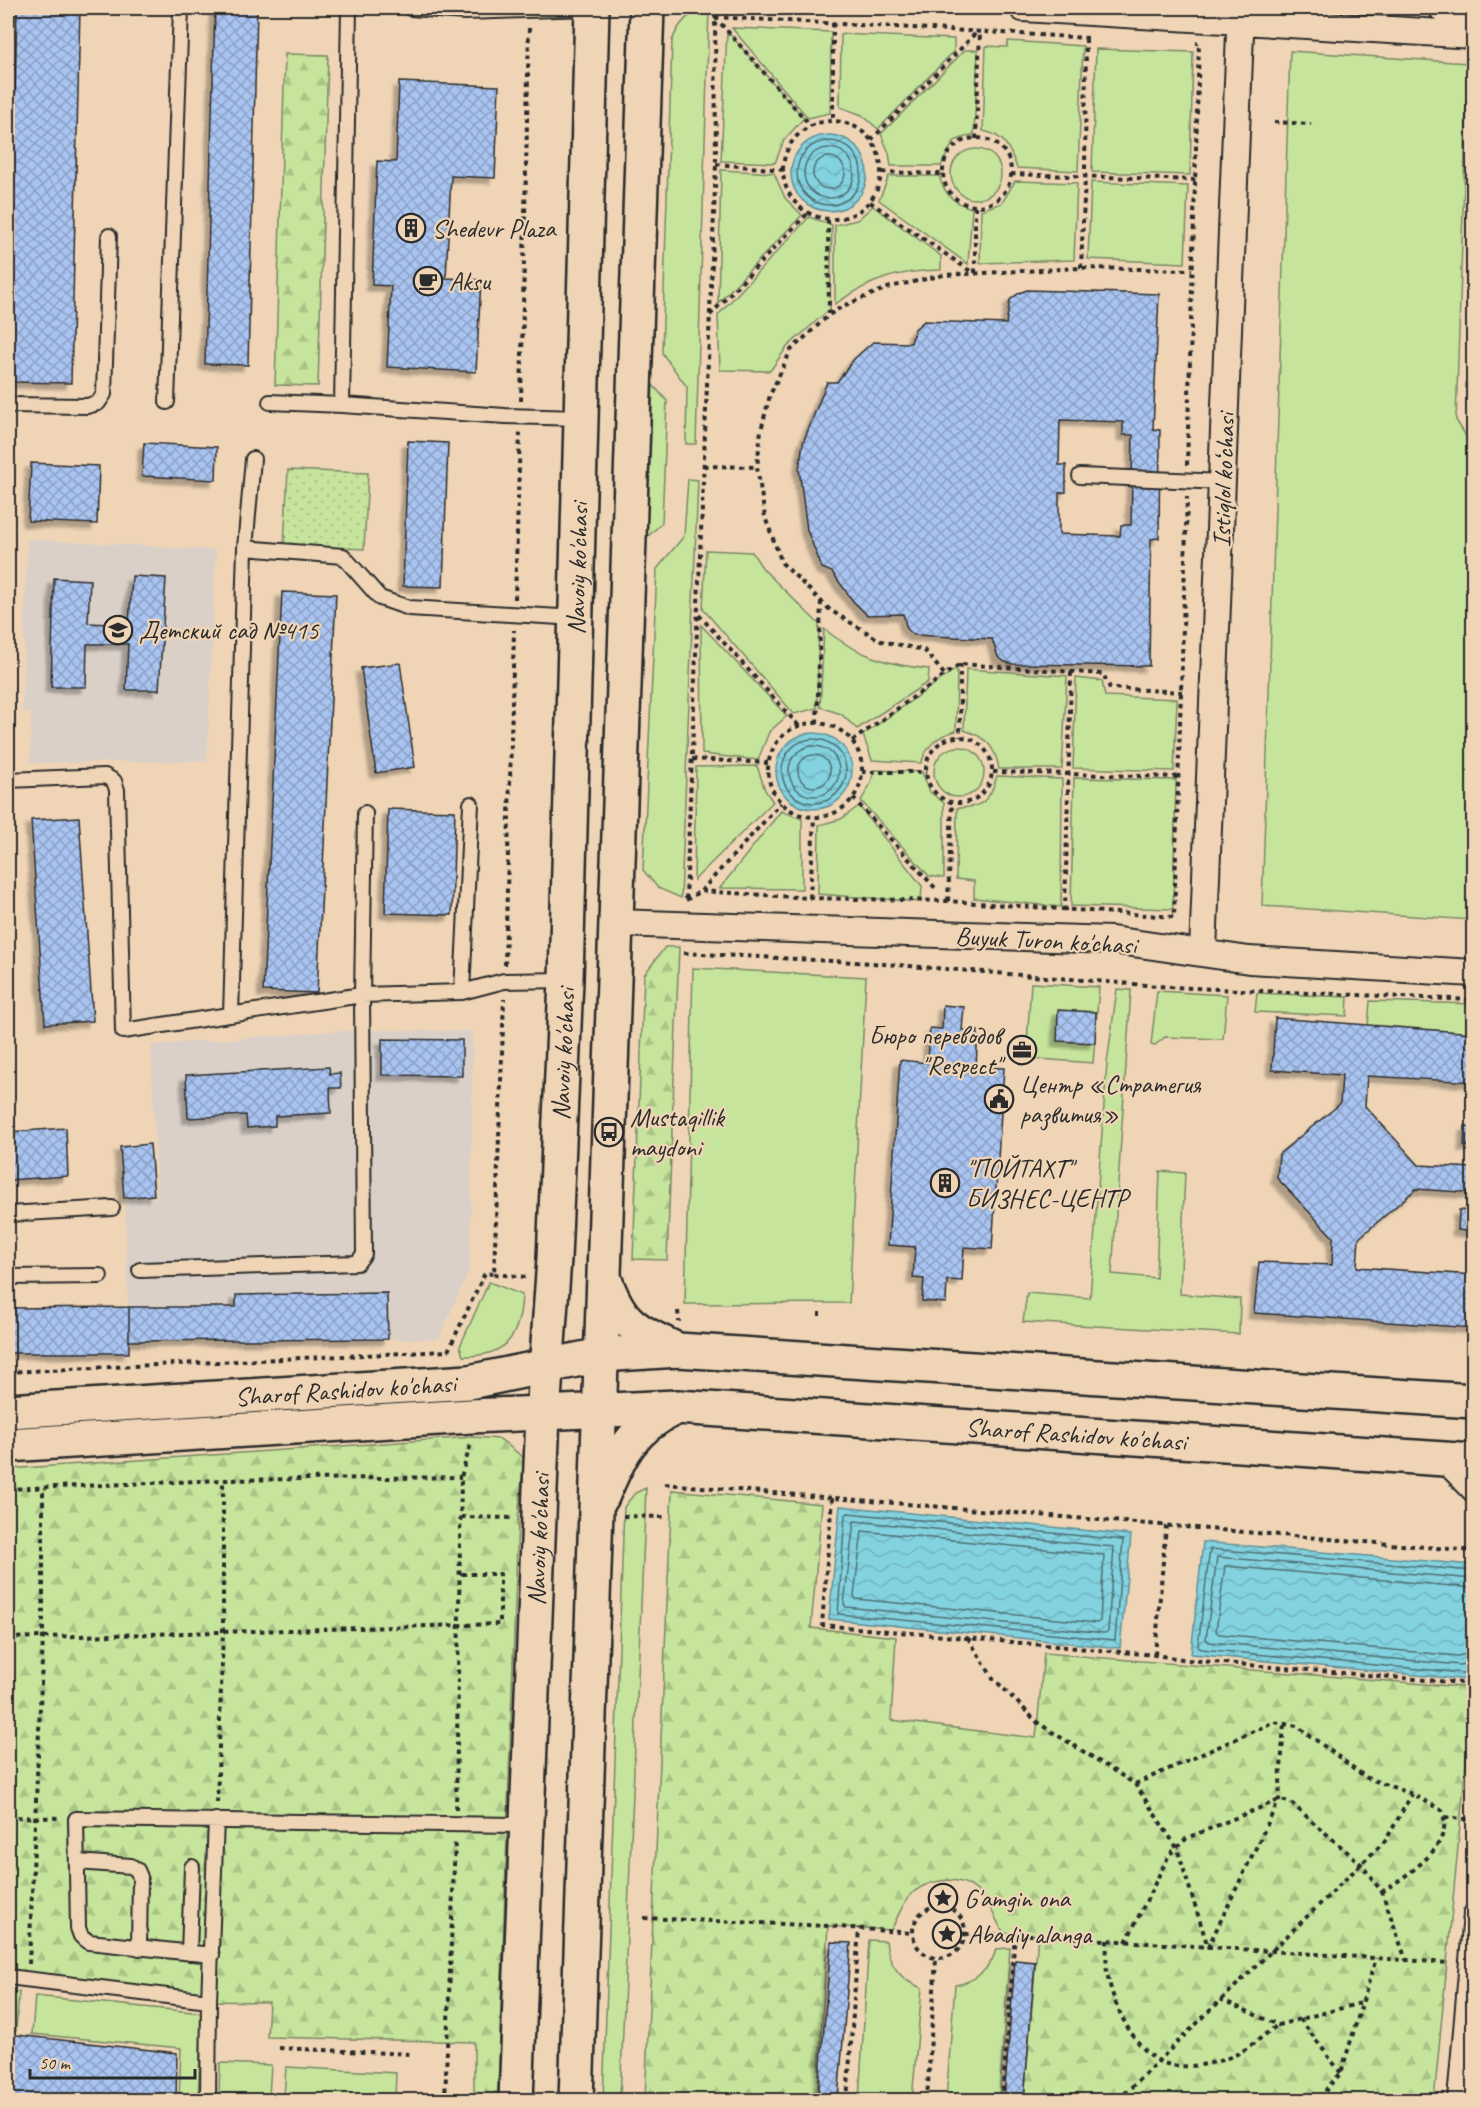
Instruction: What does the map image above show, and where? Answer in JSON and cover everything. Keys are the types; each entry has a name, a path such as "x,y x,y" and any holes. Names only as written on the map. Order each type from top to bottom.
{"main road":[{"name":"Navoiy ko'chasi","path":"516,2100 525,1825 543,1414 566,980 593,8"},
{"name":"Navoiy ko'chasi","path":"576,2100 594,1560 606,1515 600,1411 601,1355 647,8"},
{"name":"Sharof Rashidov ko'chasi","path":"604,1277 613,1301 629,1324 678,1350"},
{"name":"Sharof Rashidov ko'chasi","path":"8,1411 469,1382 601,1355 678,1350 1473,1401"},
{"path":"547,1366 600,1411"},
{"name":"Sharof Rashidov ko'chasi","path":"606,1515 607,1484 629,1443 651,1419 677,1407"},
{"name":"Sharof Rashidov ko'chasi","path":"8,1445 471,1416 677,1407 1473,1461"}],"street":[{"path":"1023,8 1241,14 1473,35"},
{"path":"1442,8 1473,10"},
{"name":"Istiqlol ko‘chasi","path":"1203,952 1224,482 1241,14"},
{"name":"Buyuk Turon ko'chasi","path":"616,923 1112,940 1250,960 1473,973"},
{"path":"1458,2100 1473,1914"}],"lane":[{"path":"167,402 181,8"},
{"path":"342,405 349,8"},
{"path":"410,8 465,12 593,8"},
{"path":"8,405 87,406 98,403 104,394 109,236"},
{"path":"270,402 583,418"},
{"path":"231,1016 245,548 253,459"},
{"path":"1080,476 1224,482"},
{"path":"245,548 343,556 380,598 409,608 577,618"},
{"path":"8,780 105,776 114,781 117,790 123,1031 362,995 462,992 504,981 566,980"},
{"path":"462,992 471,804"},
{"path":"140,1270 357,1263 364,1254 362,995 365,813"},
{"path":"8,1214 111,1208"},
{"path":"8,1277 100,1276"},
{"path":"1436,1458 1473,1497"},
{"path":"212,1955 89,1942 81,1936 78,1928 76,1819 525,1825"},
{"path":"208,2100 209,2001 216,1820"},
{"path":"77,1862 131,1866 137,1870 140,1877 139,1948"},
{"path":"189,1953 192,1867"},
{"path":"8,1977 209,2001"}],"path":[{"path":"715,8 716,164 686,900 702,891 781,803"},
{"path":"529,9 521,416 494,1274 530,1278"},
{"path":"715,17 1097,38"},
{"path":"715,17 811,126"},
{"path":"833,23 833,121"},
{"path":"976,138 978,32"},
{"path":"871,140 978,32"},
{"path":"1081,268 1085,176 1086,38"},
{"path":"1188,43 1199,43"},
{"path":"833,121 848,124 871,140 881,161 882,172 878,188 870,202 859,212 844,218 828,219 808,213 794,201 786,187 783,170 791,144 811,126 833,121"},
{"path":"1274,122 1311,124"},
{"path":"976,138 987,140 1005,153 1011,174 1004,194 996,201 975,206 957,200 945,183 943,174 949,153 966,140 976,138"},
{"path":"716,164 783,170"},
{"path":"882,172 943,174"},
{"path":"1011,174 1196,180"},
{"path":"870,202 975,274"},
{"path":"975,206 975,274"},
{"path":"710,316 808,213"},
{"path":"828,219 829,315"},
{"path":"944,674 924,650 881,641 830,610 782,563 765,517 757,468 760,430 770,395 791,350 829,315 890,286 944,275 1081,268 1192,270"},
{"path":"704,466 757,468"},
{"path":"817,723 820,600"},
{"path":"698,614 799,726"},
{"path":"960,664 960,737"},
{"path":"852,741 960,664 1103,674 1110,688 1182,692"},
{"path":"1065,911 1071,672"},
{"path":"817,723 836,728 852,741 861,761 862,772 853,798 836,812 814,818 791,811 781,803 773,791 768,777 768,763 778,740 799,726 817,723"},
{"path":"960,737 980,744 992,761 993,772 984,793 964,803 952,803 934,792 926,772 927,761 940,743 960,737"},
{"path":"692,759 768,763"},
{"path":"862,772 926,772"},
{"path":"993,772 1178,777"},
{"path":"853,798 938,891"},
{"path":"948,901 952,803"},
{"path":"810,898 814,818"},
{"path":"702,891 810,898 948,901 1174,917"},
{"path":"684,953 872,963 1170,987 1473,1000"},
{"name":"Sharof Rashidov ko'chasi","path":"8,1372 448,1352 485,1273 494,1274"},
{"path":"444,2100 456,1823 461,1574 460,1477 472,1437"},
{"path":"8,1489 223,1480 460,1477"},
{"path":"216,1820 223,1632 223,1480"},
{"path":"665,1484 1473,1551"},
{"path":"29,1980 43,1637 43,1486"},
{"path":"832,1498 822,1625 1473,1684"},
{"path":"606,1515 664,1517"},
{"path":"461,1517 518,1519"},
{"path":"1155,1655 1166,1526"},
{"path":"8,1638 500,1623 500,1574 461,1574"},
{"path":"968,1638 993,1678 1038,1723 1135,1784 1176,1848 1208,1947"},
{"path":"1135,1784 1274,1722 1297,1726 1367,1778 1412,1794 1442,1810 1445,1817 1440,1839 1423,1863 1382,1892"},
{"path":"1208,1947 1279,1800 1284,1722"},
{"path":"1118,2100 1386,1840 1412,1794"},
{"path":"1126,1942 1169,1855 1176,1848 1188,1838 1279,1800 1290,1802 1361,1864 1382,1892 1406,1960"},
{"path":"8,1816 76,1819"},
{"path":"1445,1817 1473,1820"},
{"path":"939,1906 948,1907 961,1918 965,1934 959,1950 944,1958 936,1959 922,1953 912,1933 913,1924 923,1911 939,1906"},
{"path":"644,1918 859,1928 912,1933"},
{"path":"847,2100 859,1928"},
{"path":"965,1934 1015,1934 1469,1965"},
{"path":"1002,2100 1015,1934"},
{"path":"1107,1941 1107,1976 1119,2013 1138,2041 1157,2060 1179,2066 1210,2063 1237,2054 1278,2025 1362,2003"},
{"path":"1322,2100 1327,2088 1341,2073 1376,1958"},
{"path":"927,2100 936,1959"},
{"path":"1220,1999 1278,2025"},
{"path":"1300,2019 1341,2073"},
{"path":"279,2048 410,2054"}],"shaded area":[{"name":"Детский сад №415","path":"27,539 216,550 207,761 30,763 31,713 22,711"},
{"path":"353,1030 473,1031 470,1268 439,1339 129,1341 125,1199 157,1197 151,1045"}],"green space":[{"path":"709,8 696,444 686,444 687,387 662,353 672,41 686,19 702,9"},
{"path":"732,28 831,32 830,113 808,118"},
{"path":"727,31 804,118 784,140 775,163 721,161"},
{"path":"841,34 954,39 954,51 878,129 862,115 840,107"},
{"path":"1008,41 1083,46 1078,171 1017,168 1002,139 983,131 986,46 1007,47"},
{"path":"1096,49 1193,52 1190,175 1092,172"},
{"path":"965,50 978,50 974,134 954,141 941,166 891,166 889,153 881,134"},
{"path":"1290,51 1468,63 1456,420 1474,449 1473,920 1262,906"},
{"path":"285,54 328,55 318,386 275,385"},
{"path":"971,149 981,149 994,156 1001,169 1001,179 994,192 981,199 971,199 962,195 955,188 951,179 951,169 955,160 962,153"},
{"path":"721,170 774,173 785,198 802,215 718,303"},
{"path":"889,176 939,176 951,197 960,204 972,208 968,264 879,200"},
{"path":"1015,181 1077,183 1074,260 980,263 981,210 1002,203"},
{"path":"1091,182 1188,186 1185,263 1088,259"},
{"path":"873,206 941,256 941,270 911,272 885,278 861,288 835,304 835,225 857,220"},
{"path":"809,217 832,225 830,309 787,347 770,371 720,370 718,315"},
{"path":"653,385 667,401 662,523 646,538"},
{"path":"288,470 368,473 364,549 284,545"},
{"path":"688,479 698,480 681,898 658,888 643,870 657,569 684,536"},
{"path":"706,550 752,552 763,569 819,624 817,708 794,714 703,609"},
{"path":"701,625 787,716 769,732 758,760 702,754"},
{"path":"824,629 848,646 873,657 900,665 929,669 928,682 857,729 841,714 820,707"},
{"path":"957,668 956,731 934,742 921,763 872,760 863,735"},
{"path":"966,669 1067,676 1062,769 999,769 992,748 984,739 964,730"},
{"path":"1076,678 1102,681 1105,696 1177,699 1174,771 1073,768"},
{"path":"964,747 977,754 983,762 983,782 977,790 969,796 954,797 941,790 935,782 934,767 941,754 949,748"},
{"path":"757,766 765,790 773,802 694,880 696,767"},
{"path":"874,770 922,772 930,792 944,803 944,878 929,876 861,801 871,783"},
{"path":"997,776 1062,779 1061,907 974,898 974,881 956,879 957,808 973,807 984,801 991,792"},
{"path":"1074,778 1176,780 1173,909 1071,906"},
{"path":"859,806 922,886 921,902 818,894 819,825 841,819"},
{"path":"781,811 802,819 802,889 720,888"},
{"path":"665,947 679,947 667,1260 633,1259 644,975"},
{"path":"693,968 866,977 849,1303 685,1304"},
{"path":"1031,983 1099,987 1093,1063 1026,1058"},
{"path":"1117,989 1131,990 1112,1274 1156,1278 1160,1171 1185,1173 1180,1294 1240,1299 1239,1334 1023,1322 1027,1293 1090,1298 1107,1063"},
{"path":"1157,991 1227,995 1223,1039 1165,1037 1154,1046 1151,1045"},
{"path":"1257,993 1348,997 1347,1016 1255,1012"},
{"path":"1370,1001 1473,1004 1473,1033 1368,1026"},
{"path":"489,1282 522,1295 518,1322 514,1333 500,1348 490,1353 463,1356 460,1346"},
{"path":"473,1437 500,1439 524,1458 518,1519 498,2091 486,2097 474,2091 474,2042 267,2037 269,2002 209,2001 8,1973 8,1469"},
{"path":"646,1488 620,2100 603,2100 624,1507 635,1493"},
{"path":"672,1490 822,1504 811,1628 896,1637 891,1720 1036,1738 1044,1653 1473,1688 1434,2100 1024,2100 1038,1935 1004,1933 981,1894 968,1885 949,1880 929,1884 912,1894 904,1904 891,1930 828,1926 817,2100 645,2100"},
{"path":"869,1940 886,1941 890,1957 897,1970 908,1981 922,1988 912,2100 859,2100"},
{"path":"1010,1948 999,2100 946,2100 955,1985 969,1981 987,1968 996,1949"},
{"path":"8,1991 19,1992 16,2031 8,2031"},
{"path":"35,1996 202,2013 198,2100 179,2100 181,2048 32,2034"},
{"path":"220,2063 271,2065 269,2096 219,2093"},
{"path":"286,2067 396,2073 395,2100 284,2097"}],"water":[{"path":"837,135 850,141 861,152 867,165 865,188 850,205 837,211 821,211 808,205 793,188 791,165 797,152 814,137"},
{"path":"822,733 835,739 846,750 852,763 850,786 835,803 822,809 806,809 793,803 778,786 776,763 782,750 799,735"},
{"path":"840,1506 1131,1535 1120,1648 829,1619"},
{"path":"1203,1542 1473,1565 1474,1646 1470,1680 1191,1654"}],"building":[{"path":"17,8 80,8 71,383 8,382"},
{"path":"215,8 257,8 248,365 205,364"},
{"name":"Shedevr Plaza","path":"399,82 499,86 495,178 451,176 446,278 481,280 476,372 387,367 391,286 372,285 377,161 396,162"},
{"path":"1027,290 1159,294 1153,429 1160,430 1159,538 1151,539 1149,666 1013,664 998,657 992,639 914,635 907,629 903,614 867,615 853,601 832,572 822,568 807,530 799,469 803,443 827,382 837,382 854,359 873,342 911,343 915,329 924,321 1006,324 1010,300","holes":["1060,420 1123,422 1123,435 1133,435 1131,525 1121,525 1120,536 1059,534 1059,493 1066,492 1066,465 1059,465"]},
{"path":"408,441 448,443 443,587 403,586"},
{"path":"144,443 217,447 216,480 142,476"},
{"path":"31,463 99,466 97,524 28,521"},
{"path":"132,576 166,578 159,690 126,690 128,644 87,644 86,687 51,687 54,578 90,580 88,623 129,625"},
{"path":"282,592 336,594 317,993 263,991"},
{"path":"400,663 415,767 376,773 361,668"},
{"path":"388,809 455,811 452,915 385,913"},
{"path":"79,817 93,1021 45,1024 31,820"},
{"name":"\"ПОЙТАХТ\" БИЗНЕС-ЦЕНТР","path":"943,1005 964,1007 962,1030 978,1031 976,1067 1004,1068 992,1249 964,1247 962,1281 947,1280 946,1303 922,1301 924,1279 913,1278 915,1247 888,1245 900,1060 928,1063 930,1028 942,1029"},
{"path":"1058,1010 1096,1012 1095,1043 1057,1041"},
{"path":"1275,1018 1474,1033 1474,1082 1367,1076 1365,1106 1419,1165 1474,1168 1474,1193 1416,1189 1359,1238 1357,1267 1474,1275 1474,1328 1254,1313 1259,1262 1332,1265 1333,1237 1277,1178 1279,1154 1340,1104 1342,1075 1272,1070"},
{"path":"382,1039 462,1040 462,1076 382,1075"},
{"path":"329,1067 330,1074 340,1073 341,1088 330,1088 331,1113 275,1116 275,1126 247,1128 246,1115 188,1118 186,1075"},
{"path":"1465,1126 1474,1127 1474,1146 1464,1146"},
{"path":"66,1128 68,1176 8,1180 8,1132"},
{"path":"150,1144 154,1195 124,1198 120,1147"},
{"path":"1459,1210 1474,1211 1474,1232 1458,1230"},
{"path":"387,1293 388,1339 129,1341 129,1307 236,1307 236,1295"},
{"path":"129,1307 129,1353 8,1353 8,1308"},
{"path":"831,1942 851,1943 838,2100 818,2100"},
{"path":"1015,1960 1035,1962 1024,2100 1004,2100"},
{"path":"8,2034 177,2053 176,2100 8,2100"}],"place":[{"name":"Shedevr Plaza","path":"411,228"},
{"name":"Aksu","path":"428,281"},
{"name":"Детский сад №415","path":"118,630"},
{"name":"Бюро переводов \"Respect\"","path":"1022,1050"},
{"name":"Центр «Стратегия развития»","path":"999,1099"},
{"name":"Mustaqillik maydoni","path":"609,1132"},
{"name":"\"ПОЙТАХТ\" БИЗНЕС-ЦЕНТР","path":"945,1183"},
{"name":"G'amgin ona","path":"943,1898"},
{"name":"Abadiy alanga","path":"947,1934"}]}
